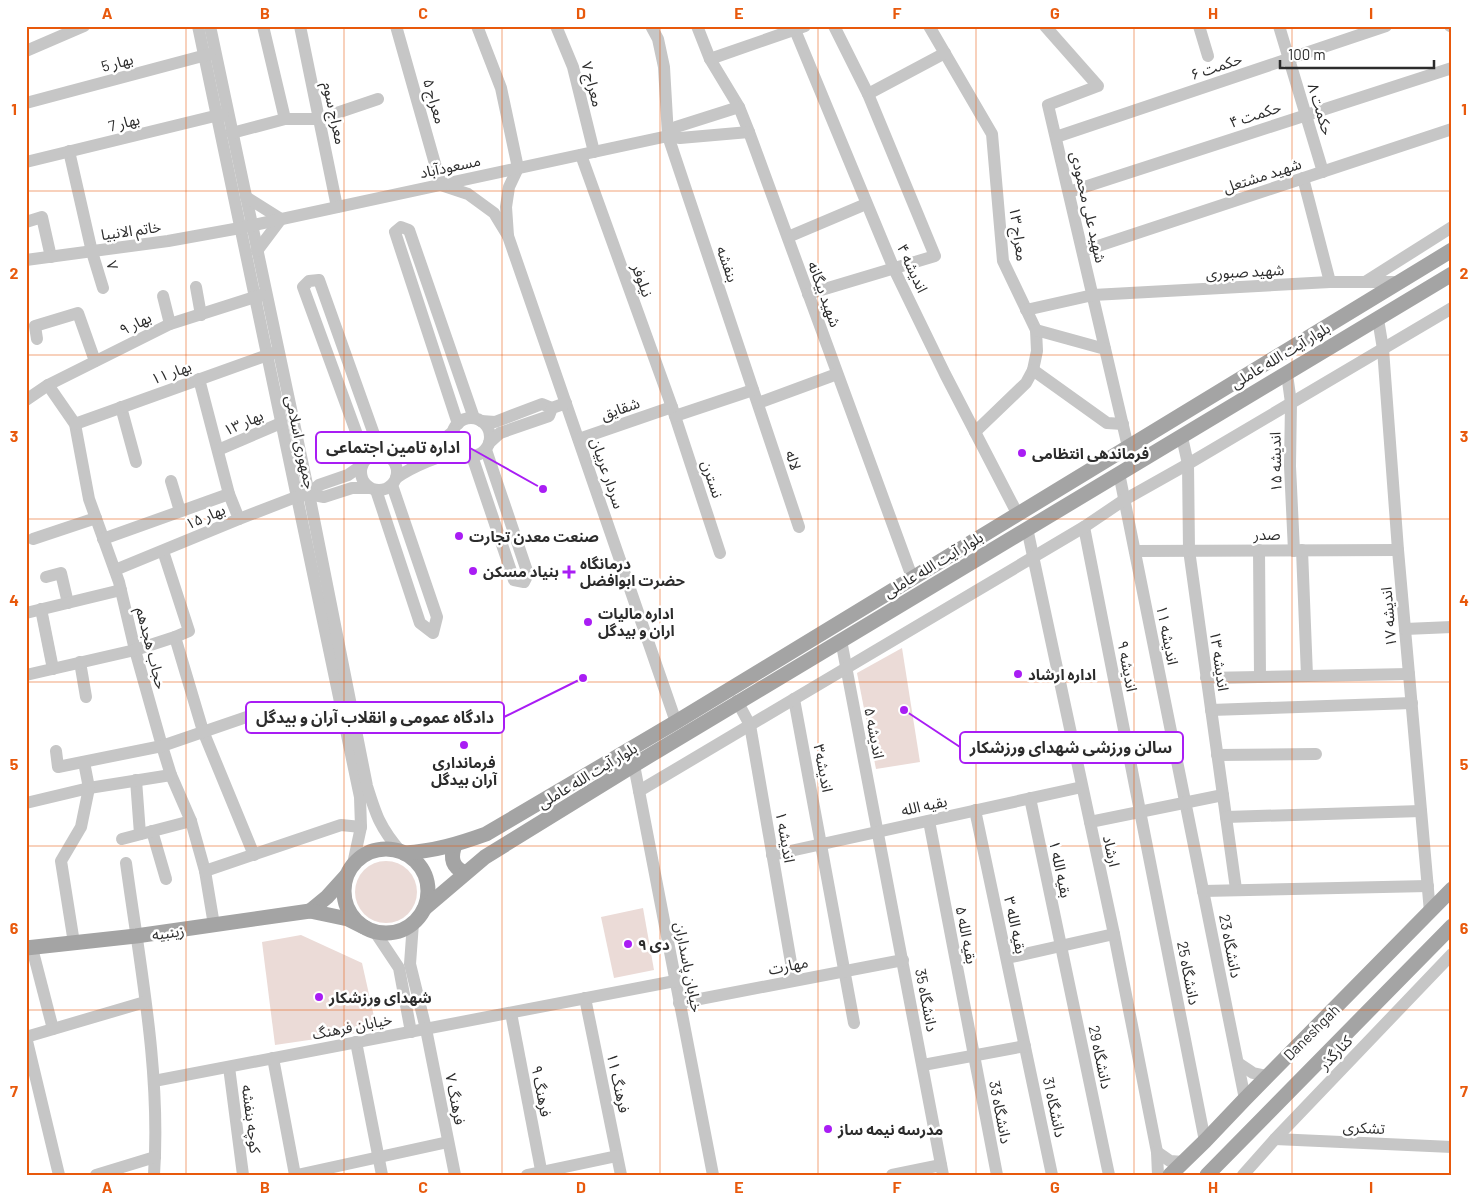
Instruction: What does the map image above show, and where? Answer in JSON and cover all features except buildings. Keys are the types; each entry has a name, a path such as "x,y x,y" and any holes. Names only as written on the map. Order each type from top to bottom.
{"main road":[{"name":"بلوار آیت‌ الله عاملی","path":"403,852 428,851 455,845 486,834 676,722 1452,250"},
{"name":"بلوار آیت‌ الله عاملی","path":"425,908 485,857 634,764 1452,274"},
{"path":"455,845 452,853 453,862 459,870 465,873"},
{"path":"310,911 327,897 350,870 362,856 375,850 390,849 403,852 416,862 424,872 428,884 425,908 418,919 398,932 387,934 370,930 355,920 346,904 344,887 350,870"},
{"name":"Daneshgah","path":"1170,1175 1206,1141 1244,1099 1452,889"},
{"name":"زینبیه","path":"29,948 136,936 310,911 348,919 370,930"},
{"name":"Daneshgah","path":"1207,1175 1452,926"}],"street":[{"path":"26,50 84,26"},
{"name":"جمهوری اسلامی","path":"198,26 210,54"},
{"name":"جمهوری اسلامی","path":"210,26 210,54 222,115 273,353 309,494 367,786 377,819 387,836 403,852"},
{"path":"263,26 285,119"},
{"name":"معراج سوم","path":"300,26 337,207"},
{"name":"معراج ۵","path":"396,26 441,185"},
{"path":"478,26 501,88 518,168 509,188 506,207 508,236"},
{"name":"معراج ۷","path":"556,26 573,67 588,153"},
{"name":"بنفشه","path":"651,26 658,39 664,67 668,136 758,402"},
{"name":"شهید بیگانه","path":"697,26 710,59 738,107 749,132 912,577"},
{"path":"808,294 935,256 868,94 834,26"},
{"name":"معراج ۱۳","path":"929,26 992,134 1003,261 1036,330 1037,351 1034,370"},
{"name":"شهید علی محمودی","path":"1045,26 1098,86 1048,105 1128,447"},
{"path":"1198,26 1208,56"},
{"name":"حکمت ۸","path":"1279,26 1323,172"},
{"name":"حکمت ۶","path":"1056,137 1386,26"},
{"path":"710,59 800,28"},
{"name":"اندیشه ۴","path":"800,28 866,204 894,269 945,374 1017,513"},
{"path":"868,94 945,53"},
{"name":"بهار 5","path":"26,103 210,54"},
{"name":"حکمت ۴","path":"1069,192 1451,70"},
{"path":"232,133 285,119 319,119 378,99"},
{"name":"مسعودآباد","path":"668,136 676,128 738,107"},
{"name":"جمهوری اسلامی","path":"222,115 232,133 246,197 246,227 257,251 260,295"},
{"name":"بهار 7","path":"26,162 222,115"},
{"name":"شهید مشتعل","path":"1083,251 1452,129"},
{"name":"مسعودآباد","path":"246,227 668,136 680,138 749,132"},
{"name":"۷","path":"69,152 92,252 103,288"},
{"name":"نیلوفر","path":"588,153 673,412"},
{"path":"1303,178 1330,282"},
{"path":"441,185 468,194 494,214 508,236"},
{"path":"246,197 281,219 257,251"},
{"path":"788,237 866,204"},
{"path":"26,222 42,218 51,257"},
{"name":"خاتم الانبیا","path":"26,260 168,242 246,227"},
{"path":"401,227 409,230 477,420 489,431 487,446 528,574 524,582 514,580 467,454 454,443 456,427 395,232 401,227"},
{"path":"1365,282 1452,227"},
{"name":"سردار عربیان","path":"508,236 676,722"},
{"path":"318,280 385,455 396,466 394,482 437,618 433,633 420,623 372,489 361,478 363,462 303,287 309,281 318,280"},
{"name":"شهید صبوری","path":"1026,310 1093,295 1330,282 1400,282"},
{"path":"196,287 201,315"},
{"name":"بهار ۹","path":"26,400 48,385 95,360 170,324 260,295"},
{"path":"163,296 170,324"},
{"path":"639,791 1084,527 1124,500 1291,404 1452,308"},
{"path":"38,339 35,326 78,313 95,360"},
{"name":"اندیشه ۱۷","path":"1378,319 1383,349 1398,550 1430,912"},
{"path":"1036,330 1105,349"},
{"name":"جمهوری اسلامی","path":"273,353 281,423 360,796 361,827 350,870"},
{"name":"بهار ۱۱","path":"75,424 273,353"},
{"path":"975,432 1026,383 1034,370 1107,423 1123,424"},
{"path":"758,402 837,374"},
{"name":"اندیشه ۱۵","path":"1287,374 1291,404 1290,466 1307,676"},
{"path":"199,379 230,494 239,519"},
{"name":"حجاب هجدهم","path":"48,385 75,424 89,499 121,590 135,650 171,775 191,821 205,871 214,925"},
{"name":"شقایق","path":"579,439 753,390"},
{"name":"لاله","path":"758,402 799,528"},
{"path":"309,494 319,485 348,475 375,454 398,456 445,438 463,420 495,422 542,404 552,408 566,403"},
{"path":"121,407 136,462"},
{"path":"309,494 324,497 352,488 382,490 404,473 452,452 479,454 500,433 549,416 552,408"},
{"name":"نسترن","path":"673,412 720,553"},
{"name":"بهار ۱۳","path":"218,450 281,423"},
{"name":"اندیشه ۱۳","path":"1182,437 1188,464 1189,550 1236,889"},
{"name":"اندیشه ۱۱","path":"1119,473 1186,803"},
{"path":"171,481 180,511"},
{"path":"103,539 230,494"},
{"name":"بهار ۱۵","path":"115,570 239,519 309,494"},
{"path":"33,539 96,518"},
{"name":"اندیشه ۹","path":"1084,527 1140,812"},
{"name":"ارشاد","path":"1027,528 1114,934 1157,1152 1158,1175"},
{"path":"1258,550 1260,677"},
{"name":"صدر","path":"1134,551 1398,550"},
{"path":"26,674 135,650 175,638 189,631 163,551"},
{"path":"46,577 61,574 68,603"},
{"path":"26,613 121,590"},
{"path":"41,610 53,669"},
{"path":"1405,629 1452,627"},
{"path":"175,638 203,731 254,854"},
{"name":"اندیشه ۵","path":"841,640 878,832"},
{"path":"80,662 86,697"},
{"path":"1206,678 1409,674"},
{"name":"اندیشه۳","path":"794,699 854,1023"},
{"name":"اندیشه ۱","path":"737,701 750,725 794,980"},
{"path":"1211,710 1412,703"},
{"path":"56,751 58,767 84,762 162,746 266,710"},
{"path":"1217,755 1316,754"},
{"path":"74,943 61,862 80,827 89,788 84,762"},
{"name":"خیابان پاسداران","path":"634,764 674,981 713,1175"},
{"path":"26,803 89,788 171,775"},
{"path":"136,780 146,833 166,879"},
{"name":"بقیه الله","path":"772,855 1082,787"},
{"path":"1090,822 1222,795"},
{"name":"بقیه الله ۱","path":"1030,798 1061,946"},
{"name":"دانشگاه 23","path":"1186,803 1244,1099"},
{"name":"بقیه الله ۳","path":"976,810 1025,1046"},
{"path":"1226,817 1421,811"},
{"name":"دانشگاه 25","path":"1140,812 1206,1141"},
{"name":"بقیه الله ۵","path":"928,820 974,1056"},
{"path":"122,839 191,821"},
{"path":"205,871 341,824 361,827"},
{"name":"دانشگاه 35","path":"878,832 942,1170"},
{"path":"126,863 154,1081 154,1175"},
{"path":"1203,891 1428,886"},
{"name":"فرهنگ ۷","path":"413,923 410,964 426,1029 455,1175"},
{"path":"370,930 399,968 411,1032"},
{"path":"1006,958 1114,934"},
{"name":"دانشگاه 29","path":"1061,946 1109,1175"},
{"path":"29,948 53,1029"},
{"name":"کنارگذر","path":"1243,1175 1452,954"},
{"name":"مهارت","path":"679,1003 903,960"},
{"name":"خیابان فرهنگ","path":"154,1081 674,981"},
{"name":"فرهنگ ۱۱","path":"585,998 621,1175"},
{"path":"59,1175 31,1078 26,1037 145,1002"},
{"name":"فرهنگ ۹","path":"511,1012 542,1173"},
{"path":"356,1042 382,1175"},
{"path":"923,1065 1025,1046"},
{"name":"دانشگاه 31","path":"1025,1046 1052,1175"},
{"name":"دانشگاه 33","path":"974,1056 997,1175"},
{"path":"273,1058 296,1175 448,1142"},
{"path":"1238,1063 1253,1073 1267,1076"},
{"name":"کوچه بنفشه","path":"229,1067 243,1175"},
{"name":"تشکری","path":"1275,1139 1452,1147"},
{"path":"1157,1152 1170,1161 1184,1162"},
{"path":"527,1175 617,1156"},
{"path":"98,1175 155,1157"},
{"path":"892,1175 942,1170"}],"shaded area":[{"path":"902,648 920,762 876,769 857,673"},
{"path":"380,861 392,861 408,870 415,880 417,892 415,904 408,914 392,923 380,923 369,918 360,909 355,898 355,886 360,875 369,866"},
{"name":"۹ دی","path":"643,908 654,970 614,978 601,917"},
{"name":"شهدای ورزشکار","path":"301,935 362,963 377,1030 275,1045 262,942"}],"place":[{"name":"فرماندهی انتظامی","path":"1022,453"},
{"name":"اداره تامین اجتماعی","path":"543,489"},
{"name":"صنعت معدن تجارت","path":"459,536"},
{"name":"بنیاد مسکن","path":"473,571"},
{"name":"درمانگاه حضرت ابوافضل","path":"569,572"},
{"name":"اداره مالیات اران و بیدگل","path":"588,622"},
{"name":"اداره ارشاد","path":"1018,674"},
{"name":"دادگاه عمومی و انقلاب آران و بیدگل","path":"583,678"},
{"name":"سالن ورزشی شهدای ورزشکار","path":"904,710"},
{"name":"فرمانداری آران بیدگل","path":"464,745"},
{"name":"۹ دی","path":"628,944"},
{"name":"شهدای ورزشکار","path":"319,997"},
{"name":"مدرسه نیمه ساز","path":"828,1129"}]}
